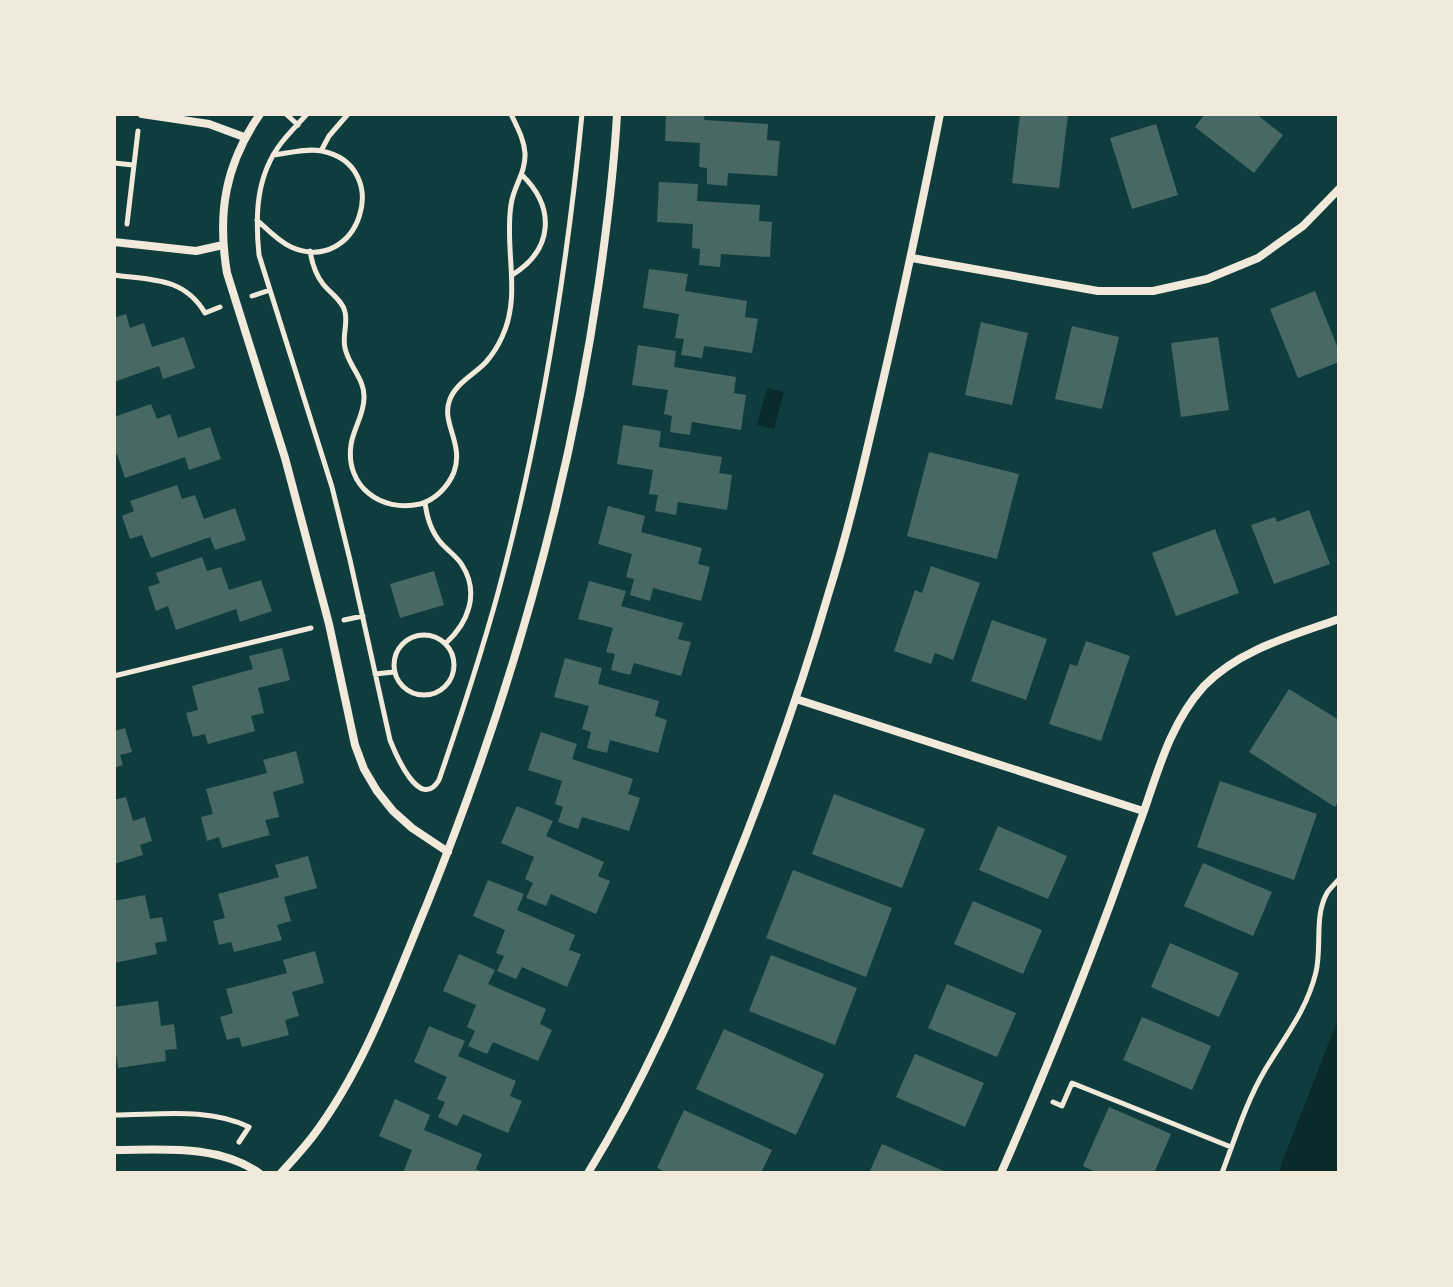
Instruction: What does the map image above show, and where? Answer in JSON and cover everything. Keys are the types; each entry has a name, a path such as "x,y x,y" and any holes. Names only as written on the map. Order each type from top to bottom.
{"street":[{"path":"142,114 209,124 244,137"},
{"path":"260,114 244,137 230,171 223,207 227,273 285,458 329,624 355,745 364,769 393,811 448,852"},
{"path":"281,1173 312,1137 358,1065 377,1026 478,771 523,629 575,421 605,237 617,114"},
{"path":"588,1173 635,1090 672,1014 753,819 796,699 856,494 912,258 940,114"},
{"path":"912,258 1098,291 1153,291 1207,279 1258,258 1303,226 1339,189"},
{"path":"114,242 196,251 223,245"},
{"path":"1001,1173 1109,906 1159,764 1190,702 1223,669 1253,651 1339,619"},
{"path":"796,699 1143,811"},
{"path":"114,1150 204,1152 229,1157 259,1173"}],"path":[{"path":"286,114 298,125"},
{"path":"307,114 283,141 266,170 256,219 259,255 332,487 386,724 397,757 417,786 430,789 439,780 463,709 521,501 549,366 582,114"},
{"path":"321,151 348,114"},
{"path":"310,251 319,278 345,311 345,349 364,389 363,406 350,448 356,478 377,500 391,506 406,507 425,502 446,487 454,473 456,444 447,413 449,402 459,386 489,359 504,334 512,295 509,246 511,201 522,175 525,154 524,143 511,114"},
{"path":"122,276 138,127"},
{"path":"256,219 288,246 303,251 320,251 348,237 358,224 363,209 358,178 349,165 336,155 305,150 273,155"},
{"path":"114,163 133,165"},
{"path":"512,275 535,256 546,228 541,198 522,175"},
{"path":"114,275 170,282 199,302 205,313 270,290"},
{"path":"425,502 430,526 462,565 471,589 471,601 463,625 446,643"},
{"path":"114,676 363,616"},
{"path":"425,634 446,643 455,663 447,684 427,695 406,690 394,672 393,660 404,641 425,634"},
{"path":"375,674 394,672"},
{"path":"1222,1173 1264,1071 1301,1013 1310,992 1319,949 1321,910 1327,893 1339,879"},
{"path":"1035,1094 1062,1106 1072,1083 1231,1147"},
{"path":"114,1115 205,1115 249,1127 229,1157"}],"water":[{"path":"767,388 784,392 774,429 757,425"},
{"path":"1339,1014 1339,1173 1278,1173 1338,1019"}],"building":[{"path":"666,114 705,114 704,120 768,124 767,140 780,141 777,176 728,173 727,186 707,184 707,168 699,167 700,143 665,141"},
{"path":"1020,114 1068,115 1059,188 1012,183"},
{"path":"1205,114 1256,114 1283,135 1254,173 1195,127"},
{"path":"1156,124 1178,195 1132,209 1110,138"},
{"path":"659,182 698,184 697,201 760,205 759,221 772,222 770,257 721,254 720,267 699,265 700,249 692,248 693,224 657,222"},
{"path":"649,269 688,274 685,291 747,301 745,317 758,319 752,353 704,346 702,358 681,355 684,339 675,338 679,314 643,308"},
{"path":"1315,291 1339,351 1339,362 1298,378 1270,309"},
{"path":"126,314 130,328 144,323 152,347 184,337 195,368 163,379 159,366 114,382 114,318"},
{"path":"981,322 1028,333 1012,405 965,395"},
{"path":"1072,326 1119,337 1102,409 1055,399"},
{"path":"1218,337 1229,410 1181,417 1171,343"},
{"path":"638,345 676,351 674,367 736,377 734,393 746,395 741,430 692,422 690,435 670,432 672,416 664,414 668,390 632,385"},
{"path":"151,404 157,419 170,414 178,438 210,427 221,459 189,470 185,457 125,478 117,454 114,456 114,417"},
{"path":"623,425 661,431 659,447 722,457 719,473 732,475 727,510 678,502 676,515 655,511 658,495 649,494 653,470 617,464"},
{"path":"929,452 1019,474 997,559 907,536"},
{"path":"177,485 182,499 195,495 204,519 235,508 246,540 215,550 210,537 151,558 142,535 130,539 122,516 134,511 130,501"},
{"path":"608,506 645,516 641,532 702,548 698,564 710,567 701,601 653,588 650,601 630,595 634,579 626,577 632,554 598,544"},
{"path":"1309,510 1330,564 1274,584 1251,525 1275,517 1277,522"},
{"path":"1215,529 1239,593 1176,616 1152,553"},
{"path":"202,557 207,571 221,567 229,590 261,580 272,611 240,622 236,609 176,630 168,606 156,611 148,587 160,583 156,573"},
{"path":"931,566 980,583 953,660 935,653 931,664 894,651 915,590 922,593"},
{"path":"434,571 444,605 400,618 390,584"},
{"path":"589,581 626,591 621,606 683,623 678,639 691,642 681,676 634,663 630,675 611,670 615,654 606,652 613,628 578,619"},
{"path":"992,620 1047,639 1026,700 971,681"},
{"path":"1086,641 1130,656 1101,741 1049,724 1070,664 1077,666"},
{"path":"282,648 290,680 258,688 264,713 251,716 255,731 208,744 205,734 193,737 186,713 198,710 192,686 253,669 249,656"},
{"path":"565,658 602,668 598,684 659,701 655,716 667,720 658,753 610,740 607,753 587,748 591,732 582,729 589,706 554,697"},
{"path":"1289,689 1339,720 1339,800 1335,807 1249,752"},
{"path":"125,728 132,752 120,755 123,765 114,768 114,731"},
{"path":"541,732 577,744 572,759 633,779 628,794 640,798 629,831 582,817 578,829 558,822 563,807 555,804 562,781 528,770"},
{"path":"296,751 304,783 273,792 279,817 265,820 270,835 222,848 219,837 207,841 201,817 213,814 206,789 267,773 263,760"},
{"path":"1220,781 1317,814 1294,880 1197,847"},
{"path":"834,794 925,829 902,888 812,854"},
{"path":"126,797 133,821 145,817 152,841 140,845 143,855 114,864 114,800"},
{"path":"517,806 553,821 546,836 604,862 598,876 610,881 596,914 551,894 546,906 526,898 533,883 525,879 534,857 501,843"},
{"path":"998,826 1067,856 1048,899 979,870"},
{"path":"308,856 317,888 284,897 291,921 277,925 282,940 234,952 231,942 219,945 213,921 225,918 218,894 279,877 275,865"},
{"path":"1203,863 1272,892 1253,936 1184,906"},
{"path":"793,870 892,908 866,977 766,938"},
{"path":"488,880 524,894 517,910 575,935 569,950 581,954 567,987 522,967 516,979 497,971 504,956 496,953 505,930 473,916"},
{"path":"145,895 150,919 162,917 167,941 155,943 157,954 114,963 114,901"},
{"path":"973,901 1042,930 1023,974 954,944"},
{"path":"1170,943 1239,973 1219,1017 1151,987"},
{"path":"315,951 324,983 292,992 299,1016 285,1020 289,1035 242,1047 239,1037 227,1040 220,1017 233,1013 226,989 287,973 283,960"},
{"path":"459,954 495,970 488,984 546,1009 540,1024 552,1030 538,1061 493,1042 487,1054 468,1046 475,1031 467,1027 476,1005 443,991"},
{"path":"771,955 857,988 835,1045 749,1011"},
{"path":"947,984 1016,1013 997,1057 928,1028"},
{"path":"158,1001 161,1026 174,1024 177,1049 165,1050 166,1061 118,1068 114,1053 114,1007"},
{"path":"1142,1017 1211,1046 1192,1090 1123,1060"},
{"path":"429,1026 465,1041 458,1056 516,1081 510,1096 522,1101 508,1133 463,1114 457,1126 438,1117 445,1102 437,1099 447,1077 414,1062"},
{"path":"724,1029 824,1074 796,1135 696,1089"},
{"path":"915,1054 984,1083 965,1127 896,1097"},
{"path":"395,1099 430,1115 424,1130 482,1154 476,1169 484,1173 403,1173 412,1150 379,1136"},
{"path":"1109,1107 1171,1134 1154,1173 1098,1173 1083,1166"},
{"path":"684,1110 772,1150 761,1173 667,1173 657,1168"},
{"path":"882,1144 948,1173 869,1173"}]}
